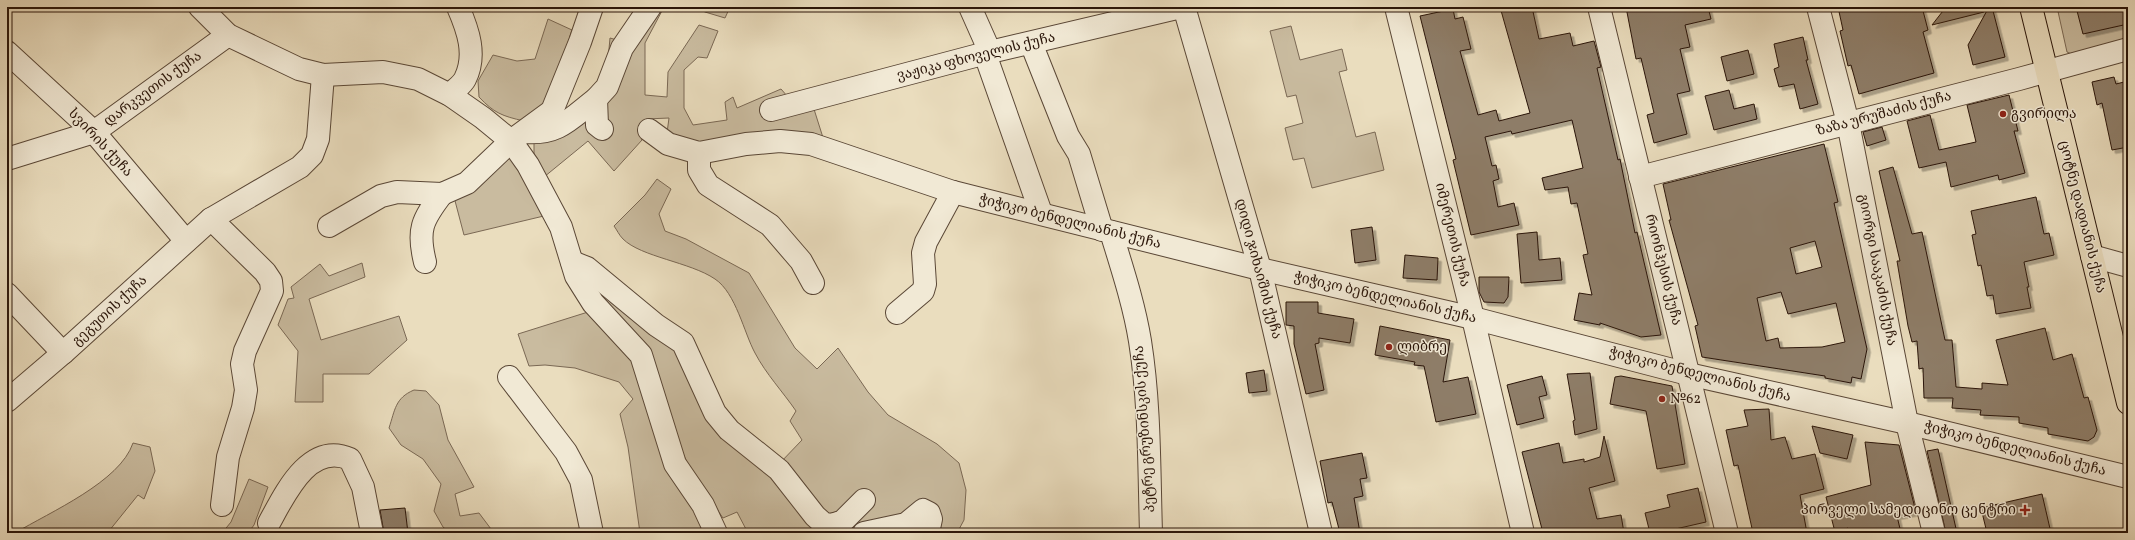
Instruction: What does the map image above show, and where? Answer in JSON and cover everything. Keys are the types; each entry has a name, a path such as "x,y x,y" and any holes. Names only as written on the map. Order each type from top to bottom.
{"main road":[{"name":"ცოტნე დადიანის ქუჩა","path":"2031,7 2128,403"}],"street":[{"path":"200,7 228,34 292,66 323,75 383,72 418,79 450,95 483,118 518,136 556,129 596,99 607,87 622,48 650,7"},
{"path":"450,95 464,80 472,60 468,29 458,7"},
{"path":"329,226 381,196 397,192 442,194 467,183 518,136 552,111 580,42 592,7"},
{"path":"970,7 1041,213"},
{"name":"ვაჟიკა ფხოველის ქუჩა","path":"771,110 987,53 1031,44 1181,7"},
{"name":"დიდი ჯიხაიშის ქუჩა","path":"1184,7 1260,269 1321,533"},
{"name":"იმერეთის ქუჩა","path":"1396,7 1473,318 1523,533"},
{"name":"რიონჰესის ქუჩა","path":"1599,7 1727,533"},
{"name":"გიორგი სააკაძის ქუჩა","path":"1818,7 1848,123 1907,423 1934,533"},
{"name":"დარკვეთის ქუჩა","path":"7,160 94,132 228,34"},
{"name":"პეტრე გრუზინსკის ქუჩა","path":"1031,44 1068,136 1079,154 1130,292 1140,341 1145,390 1151,533"},
{"name":"ზაზა ურუშაძის ქუჩა","path":"1640,177 2128,49"},
{"name":"სვირის ქუჩა","path":"7,52 94,132 186,241"},
{"path":"2105,56 2128,65"},
{"name":"გეგუთის ქუჩა","path":"7,401 63,353 211,219 300,167 312,154 318,139 323,75"},
{"path":"596,99 597,125 602,129"},
{"name":"ჭიჭიკო ბენდელიანის ქუჩა","path":"649,130 668,144 699,153 761,142 780,141 811,144 953,192 1041,213 1107,231 1260,269 1473,318 1688,374 1907,423 2128,477"},
{"path":"518,136 528,165 561,227 576,276 593,303 641,355 674,464 703,505 716,533"},
{"path":"699,153 699,170 708,185 770,225 801,261 813,283"},
{"path":"897,312 923,291 925,284 923,253 926,242 953,192"},
{"path":"425,262 420,242 424,220 442,194"},
{"path":"211,219 265,272 271,281 272,291 245,351 242,364 246,390 243,408 228,457 222,505"},
{"path":"2092,256 2128,266"},
{"path":"572,262 587,268 656,325 683,343 715,413 729,430 779,470 824,529 832,533"},
{"path":"7,294 63,353"},
{"path":"509,377 566,452 582,480 592,533"},
{"path":"268,523 291,483 306,468 325,455 340,454 350,459 363,487 372,533"},
{"path":"815,516 824,524 832,525 843,521 864,500"},
{"path":"864,533 906,524 923,510 929,513 931,519 927,532"}],"shaded area":[{"path":"646,7 664,7 645,43 645,95 667,97 668,72 699,25 718,31 707,58 698,57 684,70 684,108 693,125 727,120 725,102 733,97 737,108 781,89 788,97 813,106 825,144 701,145 667,133 669,118 646,119 639,128 642,140 614,171 588,141 544,177 534,154 534,139 586,100 597,81 606,82 610,38 624,42"},
{"path":"696,7 730,7 725,18 705,12"},
{"path":"2057,7 2128,7 2128,42 2076,56 2067,52"},
{"path":"548,19 572,30 546,108 524,121 499,113 489,107 479,97 478,81 493,55 517,61 535,59"},
{"path":"1291,26 1300,60 1342,49 1347,70 1339,72 1356,137 1375,132 1384,170 1312,188 1304,158 1293,160 1285,128 1303,123 1296,95 1287,97 1270,31"},
{"path":"508,153 548,215 464,235 454,197"},
{"path":"657,179 671,189 659,214 665,231 686,239 749,273 795,348 817,369 838,348 868,392 888,415 937,444 959,463 966,490 964,520 957,533 748,533 737,512 723,518 691,472 674,432 589,280 677,348 691,379 779,464 802,440 790,421 796,411 759,361 734,303 722,285 705,273 653,255 631,245 623,239 614,226 645,195"},
{"path":"362,263 365,277 309,299 321,340 399,316 407,340 369,374 323,374 323,402 295,402 298,351 278,325 288,299 294,298 291,287 320,264 329,276"},
{"path":"588,312 638,362 708,533 640,533 628,447 620,414 633,399 619,382 575,368 545,365 529,366 518,334"},
{"path":"414,390 426,391 439,405 448,440 474,487 455,494 460,516 479,513 494,533 450,533 443,527 434,511 441,484 423,459 401,445 389,428 399,401"},
{"path":"133,443 150,447 155,471 144,499 138,495 109,531 100,533 15,533 64,506 99,483 114,471 126,457"},
{"path":"249,479 268,487 254,525 248,533 222,533 231,522"}],"building":[{"path":"1500,7 1532,7 1539,39 1570,33 1573,46 1594,41 1601,67 1597,68 1618,160 1620,159 1635,233 1637,232 1661,335 1641,337 1600,323 1600,325 1574,320 1579,293 1592,295 1583,255 1588,254 1577,203 1571,204 1568,187 1545,190 1542,178 1583,168 1572,120 1512,134 1511,131 1485,137 1492,166 1496,165 1499,179 1493,181 1498,207 1514,203 1519,225 1471,235 1453,160 1456,159 1420,16 1453,9 1455,19 1463,17 1471,49 1460,51 1478,115 1496,110 1499,121 1530,113"},
{"path":"1626,7 1708,7 1711,19 1685,25 1690,47 1680,49 1690,91 1677,94 1687,134 1654,143 1647,115 1654,113 1641,58 1636,59"},
{"path":"1838,7 1922,7 1928,30 1923,32 1934,73 1859,94 1851,65 1848,66 1840,31 1843,30"},
{"path":"1946,7 1984,7 1984,12 1932,25"},
{"path":"1989,7 1992,7 2005,57 1973,65 1968,45"},
{"path":"2076,7 2128,7 2128,24 2083,34"},
{"path":"1803,37 1808,60 1806,60 1818,104 1800,109 1794,84 1779,87 1774,69 1779,67 1774,44"},
{"path":"1748,50 1754,74 1727,81 1721,57"},
{"path":"2114,77 2116,84 2128,81 2128,147 2112,150 2102,103 2097,105 2092,82"},
{"path":"1729,90 1734,109 1754,104 1757,119 1714,130 1705,96"},
{"path":"2009,95 2018,131 2014,131 2025,173 1999,180 1998,175 1951,187 1946,162 1919,168 1907,121 1930,115 1939,150 1976,142 1967,105"},
{"path":"1882,127 1886,140 1867,146 1863,132"},
{"path":"1824,144 1838,202 1834,203 1867,349 1861,379 1852,377 1851,383 1825,378 1825,376 1702,357 1695,326 1698,325 1669,220 1671,220 1663,184","holes":["1815,241 1822,267 1796,274 1790,248","1781,292 1788,314 1836,303 1845,342 1822,347 1780,348 1778,338 1766,341 1757,298"]},
{"path":"1893,167 1912,234 1922,232 1945,340 1952,340 1956,387 1982,389 1982,383 2008,385 1996,340 2045,328 2053,360 2072,354 2084,398 2088,397 2097,430 2094,437 2088,441 2048,434 2048,428 2019,423 2019,417 1980,415 1981,410 1952,408 1953,398 1924,398 1923,368 1919,369 1917,341 1912,342 1908,326 1897,261 1900,261 1879,171"},
{"path":"2036,197 2044,234 2049,233 2054,255 2024,262 2031,308 1996,314 1993,295 1987,296 1981,265 1978,266 1972,235 1976,234 1971,211"},
{"path":"1372,227 1376,260 1355,263 1351,230"},
{"path":"1537,232 1539,260 1560,258 1562,280 1521,283 1517,234"},
{"path":"1405,255 1438,258 1437,280 1403,278"},
{"path":"1479,277 1509,277 1508,297 1504,303 1484,302 1479,292"},
{"path":"1286,302 1318,302 1318,313 1354,319 1350,343 1319,338 1319,343 1315,344 1324,390 1306,394 1294,344 1294,326 1286,325"},
{"path":"1380,326 1450,340 1443,382 1468,377 1476,414 1436,422 1424,366 1414,365 1415,362 1375,355"},
{"path":"1264,370 1267,391 1249,393 1246,373"},
{"path":"1590,373 1597,429 1575,435 1573,421 1575,420 1567,374"},
{"path":"1542,376 1547,395 1539,397 1544,418 1517,425 1507,385"},
{"path":"1621,376 1672,386 1685,464 1657,469 1646,411 1610,404 1615,377"},
{"path":"1769,409 1771,440 1785,437 1792,459 1815,454 1824,489 1800,495 1807,533 1753,533 1738,465 1734,466 1726,430 1748,426 1744,410"},
{"path":"1812,426 1853,435 1847,459 1820,453"},
{"path":"1604,436 1615,481 1589,488 1597,519 1621,515 1624,533 1543,533 1522,452 1559,443 1563,463 1584,459 1584,462 1600,457"},
{"path":"1865,442 1899,445 1916,512 1897,516 1901,533 1849,533 1848,528 1835,532 1826,497 1871,485"},
{"path":"1938,449 1957,533 1946,533 1927,451"},
{"path":"1362,453 1367,478 1360,479 1363,496 1354,498 1360,533 1340,533 1332,502 1328,503 1320,461"},
{"path":"1698,488 1706,522 1658,533 1650,533 1645,513 1670,507 1667,495"},
{"path":"2042,494 2051,533 2024,533 2023,530 2012,533 1987,533 1981,508"},
{"path":"405,508 408,533 384,533 380,510"}],"place":[{"name":"გვირილა","path":"2003,114"},
{"name":"ლიბრე","path":"1389,347"},
{"name":"№62","path":"1662,399"},
{"name":"პირველი სამედიცინო ცენტრი","path":"2025,510"}]}
